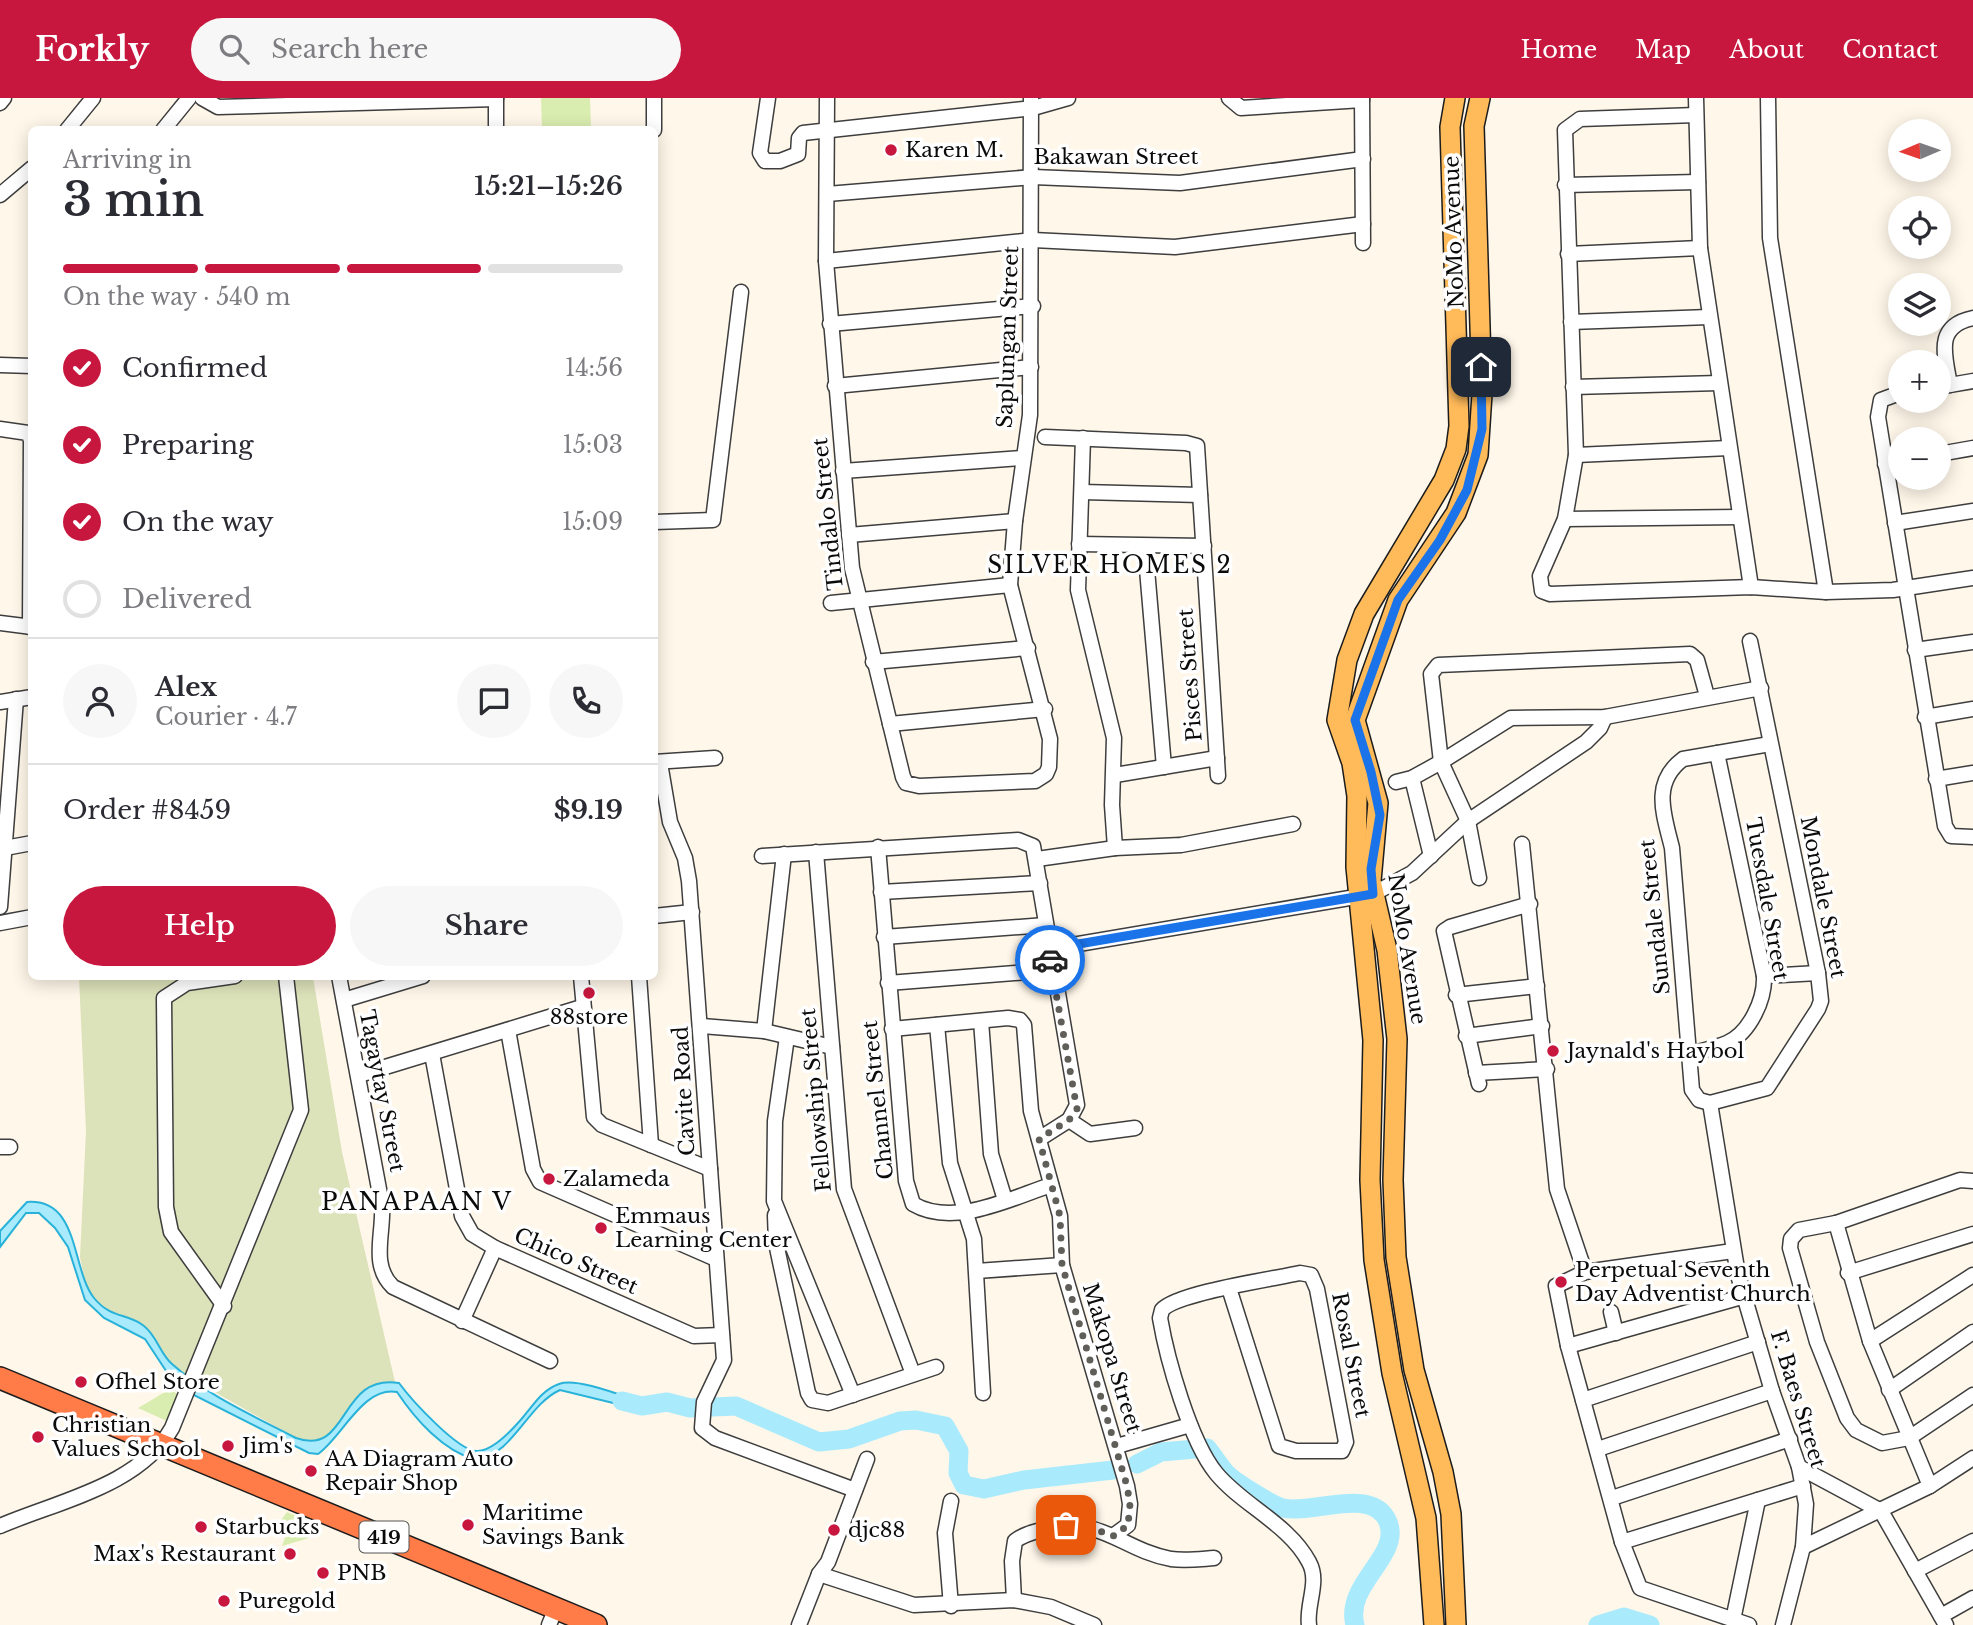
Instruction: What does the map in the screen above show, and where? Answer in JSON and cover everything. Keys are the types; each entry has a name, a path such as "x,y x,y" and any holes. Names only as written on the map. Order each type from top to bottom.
{"highway":[{"name":"419","path":"0,1378 163,1444 553,1617 596,1625"}],"main road":[{"name":"NoMo Avenue","path":"1434,1625 1426,1518 1392,1373 1374,1260 1370,1180 1373,1040 1365,895 1356,783 1337,720 1347,660 1378,587 1444,480 1456,449 1459,426 1450,150 1455,98"},
{"name":"NoMo Avenue","path":"1456,1625 1451,1514 1443,1472 1414,1370 1396,1257 1393,1200 1397,1039 1387,950 1365,895 1380,815 1371,772 1355,720 1398,600 1440,540 1467,490 1482,429 1474,126 1479,98"}],"street":[{"path":"0,103 4,98"},
{"path":"70,126 93,98"},
{"path":"166,126 189,98"},
{"path":"202,98 218,107 496,99 496,126"},
{"path":"654,98 654,126"},
{"path":"768,98 760,153 765,160 780,162 798,154 799,138 803,133 1068,98"},
{"name":"Tindalo Street","path":"827,98 826,261 849,535 859,599 902,777 911,785 1041,779"},
{"path":"1229,98 1241,108 1362,99 1363,243"},
{"path":"1696,98 1700,248 1751,587"},
{"path":"1768,98 1770,238 1826,592"},
{"name":"Saplungan Street","path":"1032,103 1030,415 1014,521 1010,585 1051,739 1049,768 1041,779"},
{"path":"1696,114 1573,121 1563,136 1576,455 1565,519 1540,576 1542,591 1550,594 1751,587 1826,592 1907,587 1973,578"},
{"name":"Bakawan Street","path":"827,194 1033,177 1180,183 1363,159"},
{"path":"0,195 28,172"},
{"path":"1565,185 1698,182"},
{"path":"826,261 1033,240 1175,247 1363,224"},
{"path":"1568,254 1700,248"},
{"path":"658,522 713,520 741,292"},
{"path":"830,324 1032,306"},
{"path":"1571,322 1709,317"},
{"path":"1946,350 1946,335 1954,324 1973,318"},
{"path":"0,365 28,366"},
{"path":"835,386 1031,367"},
{"path":"1951,385 1973,381"},
{"path":"1573,387 1719,383"},
{"path":"1888,397 1881,400 1878,417 1907,587 1925,717 1945,826 1951,836 1973,836"},
{"path":"0,429 28,433"},
{"path":"1045,437 1083,438 1078,590 1114,738 1115,775 1112,805 1115,848"},
{"name":"Pisces Street","path":"1083,438 1186,443 1197,446 1218,776"},
{"path":"1576,455 1729,448"},
{"path":"1951,452 1973,448"},
{"path":"843,471 1022,458"},
{"path":"1082,492 1200,495"},
{"path":"1895,523 1973,511"},
{"path":"1565,519 1740,517"},
{"path":"849,535 1014,521"},
{"path":"1079,544 1203,546"},
{"path":"1145,546 1164,767"},
{"path":"831,604 1010,585"},
{"path":"0,623 28,627"},
{"name":"Mondale Street","path":"1710,1103 1759,1092 1773,1082 1821,1001 1818,973 1750,641"},
{"path":"1915,650 1973,642"},
{"path":"873,662 1028,648"},
{"path":"1479,878 1468,821 1441,762 1431,674 1438,666 1690,654 1697,660 1707,696"},
{"path":"1396,782 1412,778 1441,762 1511,718 1605,717 1761,688"},
{"path":"0,702 28,697"},
{"path":"0,907 16,699"},
{"path":"890,724 1045,709"},
{"path":"1925,717 1973,709"},
{"path":"1049,949 1365,895 1393,885 1431,856 1468,821 1586,742 1605,717"},
{"path":"1717,753 1770,744"},
{"name":"Tuesdale Street","path":"1689,1054 1734,1039 1759,1005 1764,990 1764,976 1717,753"},
{"name":"Sundale Street","path":"1710,1103 1699,1100 1692,1090 1672,848 1661,800 1667,776 1673,767 1683,759 1717,753"},
{"path":"658,762 715,758"},
{"path":"1115,775 1217,758"},
{"name":"Cavite Road","path":"658,767 670,822 685,858 702,1026 723,1366 703,1409 702,1428 706,1434 855,1490"},
{"path":"1937,779 1973,773"},
{"path":"1412,778 1431,856"},
{"path":"1037,859 1115,848 1181,845 1293,824"},
{"path":"762,856 878,847 1027,841 1033,846 1077,1105 1069,1120 1039,1139"},
{"path":"5,848 28,844"},
{"path":"1522,844 1547,1069 1557,1189 1585,1272"},
{"name":"Channel Street","path":"878,847 906,1181 913,1204 928,1210 966,1213 1051,1185"},
{"name":"Fellowship Street","path":"816,852 842,1175 847,1203 913,1374"},
{"path":"764,1031 784,854"},
{"path":"881,892 1040,883"},
{"path":"1530,904 1450,927 1444,932 1456,995 1477,1078 1547,1069"},
{"path":"658,916 692,912"},
{"path":"0,923 28,918"},
{"path":"884,937 1045,925"},
{"path":"888,983 1052,970"},
{"path":"1764,976 1818,973"},
{"path":"211,980 187,984 164,998 168,1226 224,1306"},
{"path":"0,1526 114,1479 163,1444 187,1396 301,1110 286,980"},
{"name":"Tagaytay Street","path":"340,980 382,1205 384,1226 378,1264 384,1278 393,1287 550,1361"},
{"path":"344,1000 410,980"},
{"path":"581,980 594,1117 602,1125 710,1169"},
{"path":"639,980 651,1145"},
{"path":"1456,995 1537,986"},
{"path":"359,1075 582,1007"},
{"name":"Makopa Street","path":"981,1021 1015,1018 1024,1025 1031,1111 1060,1216 1062,1265 1127,1486 1130,1516 1123,1532 1114,1536"},
{"path":"892,1029 981,1021 991,1154 1004,1200"},
{"path":"937,1025 950,1163 974,1239 984,1393"},
{"path":"702,1026 764,1031 832,1046"},
{"path":"1466,1036 1542,1026"},
{"path":"508,1030 533,1169 540,1182 716,1259"},
{"path":"787,1037 775,1121 776,1243 808,1394 813,1400 828,1404 936,1367"},
{"name":"Chico Street","path":"432,1054 461,1216 472,1234 495,1248 694,1336 722,1335"},
{"name":"F. Baes Street","path":"1710,1103 1733,1251 1772,1391 1790,1439 1803,1486 1806,1525 1783,1625"},
{"path":"1069,1120 1090,1134 1135,1128"},
{"path":"1973,1181 1960,1180 1836,1223 1800,1230 1791,1239 1791,1256 1817,1342 1851,1426 1882,1443 1909,1438 1973,1395"},
{"path":"774,1201 853,1395"},
{"path":"1836,1223 1848,1273 1870,1341 1930,1486"},
{"path":"1848,1273 1973,1234"},
{"path":"461,1321 495,1248"},
{"path":"1733,1251 1585,1272 1559,1284 1555,1289 1622,1542 1640,1588 1749,1625"},
{"path":"977,1271 1062,1265"},
{"name":"Rosal Street","path":"1193,1428 1162,1327 1161,1310 1173,1301 1229,1288 1300,1273 1311,1275 1315,1281 1346,1445 1337,1451 1296,1451 1279,1446 1229,1288"},
{"path":"1870,1341 1973,1275"},
{"path":"1568,1346 1745,1296"},
{"path":"1611,1312 1616,1333"},
{"path":"1889,1390 1973,1332"},
{"path":"1583,1400 1758,1342"},
{"path":"1598,1449 1772,1391"},
{"path":"1117,1446 1193,1428 1216,1474 1286,1536 1309,1561 1313,1584 1307,1614 1309,1625"},
{"path":"1612,1497 1790,1439"},
{"path":"1802,1547 1930,1486 1973,1458"},
{"path":"799,1625 824,1571 867,1459"},
{"path":"1799,1467 1881,1511 1943,1620 1973,1598"},
{"path":"1622,1542 1803,1486"},
{"path":"1733,1620 1758,1500"},
{"path":"951,1501 945,1533 951,1606"},
{"path":"1014,1600 1015,1541 1022,1536 1073,1524 1114,1536 1168,1558 1188,1561 1214,1558"},
{"path":"1915,1571 1973,1541"},
{"path":"824,1571 914,1605 951,1606 1014,1600 1051,1607 1094,1625"},
{"path":"808,1625 824,1571"}],"green space":[{"path":"541,98 590,98 591,126 542,126"},
{"path":"79,980 313,980 342,1152 395,1382 381,1384 361,1394 326,1438 312,1442 296,1438 188,1377 170,1363 143,1325 103,1308 86,1287 80,1257 86,1131"},
{"path":"170,1389 180,1396 169,1422 138,1408"},
{"path":"287,1512 309,1521 309,1538 282,1546 290,1523 281,1520"}],"water":[{"path":"27,1202 44,1204 57,1211 72,1238 87,1285 100,1305 144,1326 168,1360 201,1386 296,1438 313,1441 326,1436 365,1390 379,1383 399,1383 448,1434 459,1443 478,1451 499,1441 541,1396 559,1384 578,1383 603,1389 647,1404 646,1411 560,1390 538,1406 501,1449 476,1460 441,1442 412,1413 397,1392 385,1392 364,1404 318,1454 309,1453 176,1386 145,1339 104,1318 85,1300 68,1247 55,1228 39,1213 26,1213 0,1247 0,1231"}],"waterway":[{"path":"622,1401 642,1406 667,1402 690,1408 736,1406 819,1442 849,1439 900,1421 916,1420 945,1426 959,1451 958,1473 964,1485 984,1489 1024,1480 1113,1470"},
{"path":"1137,1464 1161,1452 1207,1448 1231,1478 1283,1508 1356,1503 1369,1505 1380,1511 1388,1522 1390,1535 1381,1559 1357,1596 1355,1625"},
{"path":"1598,1625 1624,1617 1650,1625"}],"way so far":[{"path":"1050,960 1077,1109 1069,1120 1039,1139 1060,1216 1062,1265 1117,1446 1130,1504 1128,1525 1123,1532 1114,1536 1082,1525 1066,1525"}],"place":[{"name":"Karen M.","path":"891,150"},
{"name":"88store","path":"589,993"},
{"name":"Jaynald's Haybol","path":"1553,1051"},
{"name":"Zalameda","path":"549,1179"},
{"name":"Emmaus Learning Center","path":"601,1228"},
{"name":"Perpetual Seventh Day Adventist Church","path":"1561,1282"},
{"name":"Ofhel Store","path":"81,1382"},
{"name":"Christian Values School","path":"38,1437"},
{"name":"Jim's","path":"228,1446"},
{"name":"AA Diagram Auto Repair Shop","path":"311,1471"},
{"name":"Maritime Savings Bank","path":"468,1525"},
{"name":"Starbucks","path":"201,1527"},
{"name":"djc88","path":"834,1530"},
{"name":"Max's Restaurant","path":"290,1554"},
{"name":"PNB","path":"323,1573"},
{"name":"Puregold","path":"224,1601"}],"district":[{"name":"SILVER HOMES 2","path":"1110,565"},
{"name":"PANAPAAN V","path":"417,1201"}],"route":[{"path":"1050,960 1049,949 1373,894 1371,869 1380,815 1371,772 1355,720 1372,666 1398,600 1440,540 1467,490 1478,455 1482,429 1481,367"}]}
